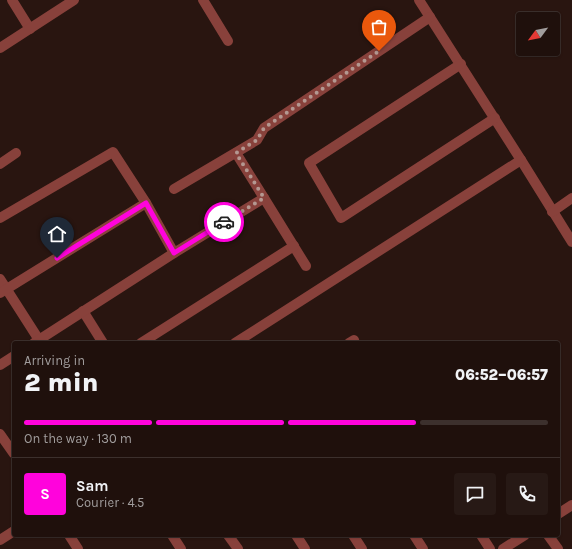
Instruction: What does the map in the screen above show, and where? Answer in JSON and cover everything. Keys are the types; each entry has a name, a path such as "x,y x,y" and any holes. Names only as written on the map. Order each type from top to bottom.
{"street":[{"path":"12,0 30,29"},
{"path":"0,48 74,0"},
{"path":"202,0 228,41"},
{"path":"419,0 572,242"},
{"path":"174,189 257,140 264,128 430,17"},
{"path":"460,64 309,163 341,218 495,118"},
{"path":"0,218 113,152 146,203 174,253"},
{"path":"0,164 16,153"},
{"path":"236,153 306,266"},
{"path":"238,341 521,160"},
{"path":"39,341 83,311 174,253 264,198"},
{"path":"552,212 572,198"},
{"path":"3,291 146,203"},
{"path":"144,341 294,246"},
{"path":"0,279 3,291 37,341"},
{"path":"83,311 102,341"},
{"path":"0,365 12,357"},
{"path":"0,434 12,451"},
{"path":"560,511 572,505"},
{"path":"0,540 12,532"},
{"path":"70,537 78,549"},
{"path":"173,537 181,549"},
{"path":"229,537 238,549"},
{"path":"297,537 306,549"},
{"path":"354,537 362,549"},
{"path":"415,537 423,549"},
{"path":"482,537 490,549"},
{"path":"503,549 522,537"},
{"path":"549,537 558,549"}],"way so far":[{"path":"224,222 264,198 236,153 257,140 264,128 379,51"}],"route":[{"path":"57,258 146,203 174,253 224,222"}]}
